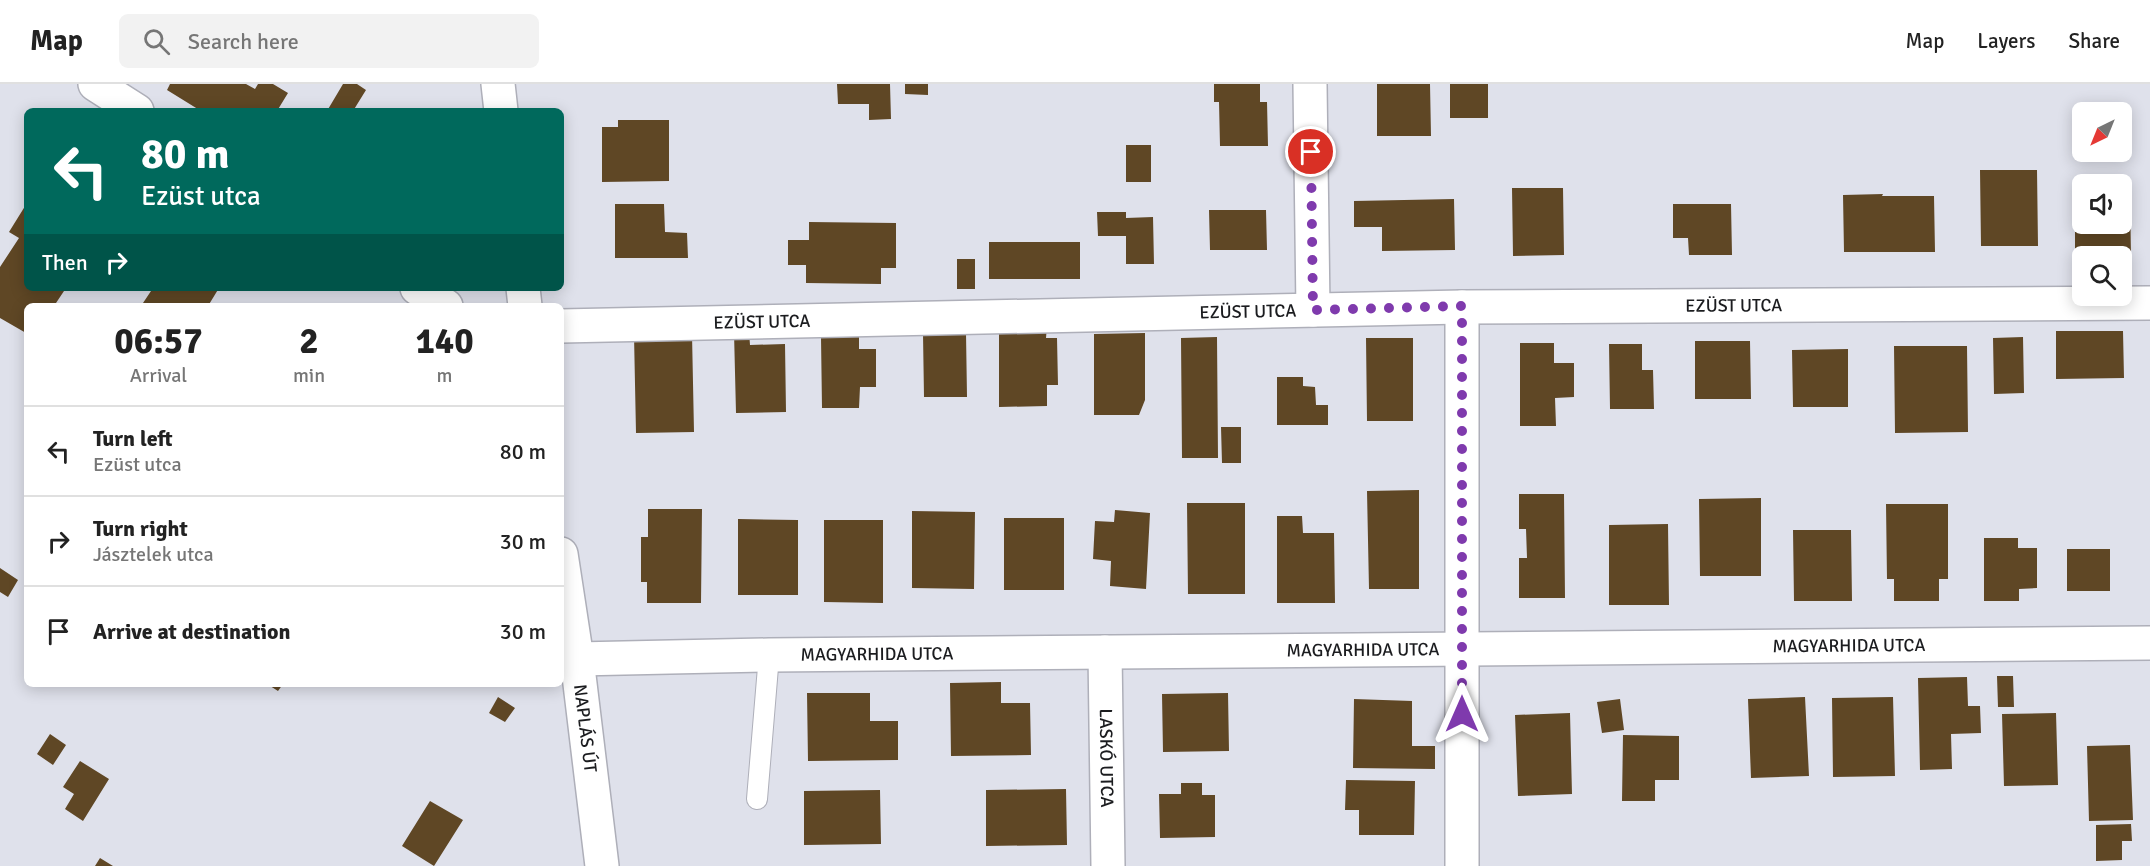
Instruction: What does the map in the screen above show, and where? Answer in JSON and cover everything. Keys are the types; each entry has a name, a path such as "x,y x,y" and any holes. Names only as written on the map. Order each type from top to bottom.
{"street":[{"path":"95,84 132,108"},
{"path":"498,84 501,108"},
{"path":"1311,84 1313,310"},
{"path":"422,291 441,303"},
{"name":"EZÜST UTCA","path":"564,326 1462,306 2150,303"},
{"path":"1462,306 1462,866"},
{"name":"NAPLÁS ÚT","path":"564,574 577,659 602,866"},
{"name":"MAGYARHIDA UTCA","path":"577,659 769,654 2150,643"},
{"name":"LASKÓ UTCA","path":"1105,652 1108,866"}],"lane":[{"path":"757,799 769,654"}],"building":[{"path":"170,84 246,84 255,89 258,84 273,84 288,93 279,108 196,108 167,90"},
{"path":"343,84 357,84 366,90 355,108 329,108"},
{"path":"837,84 890,84 891,119 869,120 869,104 838,104"},
{"path":"905,84 928,84 928,95 905,94"},
{"path":"1214,84 1260,84 1260,102 1267,102 1268,146 1220,146 1219,102 1214,102"},
{"path":"1377,84 1430,84 1431,136 1377,136"},
{"path":"1450,84 1488,84 1488,118 1450,118"},
{"path":"618,120 669,120 669,181 602,182 602,127 618,127"},
{"path":"1126,145 1151,145 1151,182 1126,182"},
{"path":"1980,170 2037,170 2038,246 1981,246"},
{"path":"1512,188 1563,188 1564,255 1513,256"},
{"path":"1883,194 1882,196 1934,196 1935,252 1844,252 1843,195"},
{"path":"1454,199 1455,250 1382,251 1382,227 1354,227 1354,201"},
{"path":"615,204 664,204 665,232 687,233 688,258 615,258"},
{"path":"1673,204 1731,204 1732,255 1689,255 1688,238 1673,238"},
{"path":"24,208 24,291 64,291 56,303 24,303 24,332 0,318 0,267 19,238 9,232"},
{"path":"1209,210 1266,210 1267,250 1210,250"},
{"path":"1097,212 1126,212 1126,218 1153,217 1154,264 1126,264 1126,236 1098,236"},
{"path":"809,222 896,223 896,268 881,268 881,284 806,283 806,265 788,265 788,240 809,240"},
{"path":"2075,234 2131,234 2131,246 2075,246"},
{"path":"989,242 1080,242 1080,279 989,279"},
{"path":"957,259 975,259 975,289 957,289"},
{"path":"151,291 217,291 210,303 143,303"},
{"path":"999,326 1047,326 1046,338 1057,338 1058,385 1047,385 1047,406 999,407"},
{"path":"2056,331 2123,331 2124,378 2056,379"},
{"path":"734,332 749,332 750,345 785,344 786,412 736,413"},
{"path":"966,333 967,397 924,397 923,334"},
{"path":"1145,333 1145,400 1139,415 1094,415 1094,334"},
{"path":"692,334 694,432 636,433 634,335"},
{"path":"859,336 859,349 876,349 876,387 860,387 859,408 822,408 821,337"},
{"path":"1217,337 1218,458 1182,458 1181,338"},
{"path":"2023,337 2024,393 1994,394 1993,338"},
{"path":"1366,338 1413,338 1413,421 1367,421"},
{"path":"1695,341 1750,341 1751,399 1695,399"},
{"path":"1520,343 1554,343 1554,363 1574,363 1574,397 1555,398 1556,426 1520,426"},
{"path":"1609,344 1642,344 1642,370 1653,370 1654,409 1610,409"},
{"path":"1894,346 1967,346 1968,432 1895,433"},
{"path":"1848,349 1848,407 1793,407 1792,350"},
{"path":"1277,377 1303,377 1303,386 1315,387 1316,405 1328,405 1328,425 1277,425"},
{"path":"1221,427 1241,427 1241,463 1222,463"},
{"path":"1419,490 1419,589 1369,589 1367,491"},
{"path":"1519,494 1564,494 1565,598 1519,598 1519,558 1527,558 1526,529 1519,529"},
{"path":"1761,498 1761,576 1700,576 1699,499"},
{"path":"1187,503 1245,503 1245,594 1188,594"},
{"path":"1886,504 1948,504 1948,579 1939,579 1939,601 1894,601 1894,579 1887,579"},
{"path":"648,509 702,509 701,603 647,603 647,582 641,582 641,537 648,537"},
{"path":"1115,510 1150,513 1146,589 1110,586 1111,561 1093,559 1095,521 1114,522"},
{"path":"912,511 975,512 974,589 912,588"},
{"path":"1277,516 1302,516 1303,533 1334,533 1335,603 1277,603"},
{"path":"1004,518 1064,518 1064,590 1004,590"},
{"path":"738,519 798,520 798,595 738,595"},
{"path":"824,520 883,520 883,603 824,602"},
{"path":"1668,524 1669,605 1609,605 1609,525"},
{"path":"1793,530 1851,530 1852,601 1794,601"},
{"path":"1984,538 2018,538 2018,548 2037,548 2037,588 2019,589 2019,601 1984,601"},
{"path":"2067,549 2110,549 2110,591 2067,591"},
{"path":"0,568 18,580 8,597 0,592"},
{"path":"1997,676 2013,676 2014,707 1998,707"},
{"path":"1967,677 1968,706 1980,706 1981,733 1951,734 1952,769 1920,770 1918,678"},
{"path":"1001,682 1001,703 1030,703 1031,755 951,756 950,683"},
{"path":"807,693 870,693 870,721 898,721 898,760 808,761"},
{"path":"1228,693 1229,751 1163,752 1162,694"},
{"path":"498,697 515,708 505,722 489,713"},
{"path":"1805,697 1809,776 1751,778 1748,699"},
{"path":"1893,697 1895,776 1833,777 1832,698"},
{"path":"1354,699 1412,701 1412,746 1435,746 1435,769 1353,768"},
{"path":"1620,699 1624,730 1602,733 1597,702"},
{"path":"1570,713 1572,794 1518,796 1515,715"},
{"path":"2056,713 2058,785 2004,786 2002,714"},
{"path":"50,734 66,745 53,765 37,754"},
{"path":"1623,735 1679,736 1679,780 1655,780 1655,801 1622,801"},
{"path":"2130,745 2133,820 2089,821 2087,746"},
{"path":"80,761 109,779 83,821 65,809 74,794 63,787"},
{"path":"1346,780 1415,781 1414,835 1359,835 1359,810 1345,810"},
{"path":"1181,783 1202,783 1202,795 1215,795 1215,837 1160,838 1159,794 1181,794"},
{"path":"1066,789 1067,845 986,846 986,790"},
{"path":"880,790 881,844 804,845 804,791"},
{"path":"430,801 463,820 434,866 402,846"},
{"path":"2131,824 2132,841 2122,841 2122,860 2096,861 2096,825"},
{"path":"100,858 113,866 95,866"}],"route":[{"path":"1311,152 1313,310 1462,306 1462,714"}]}
